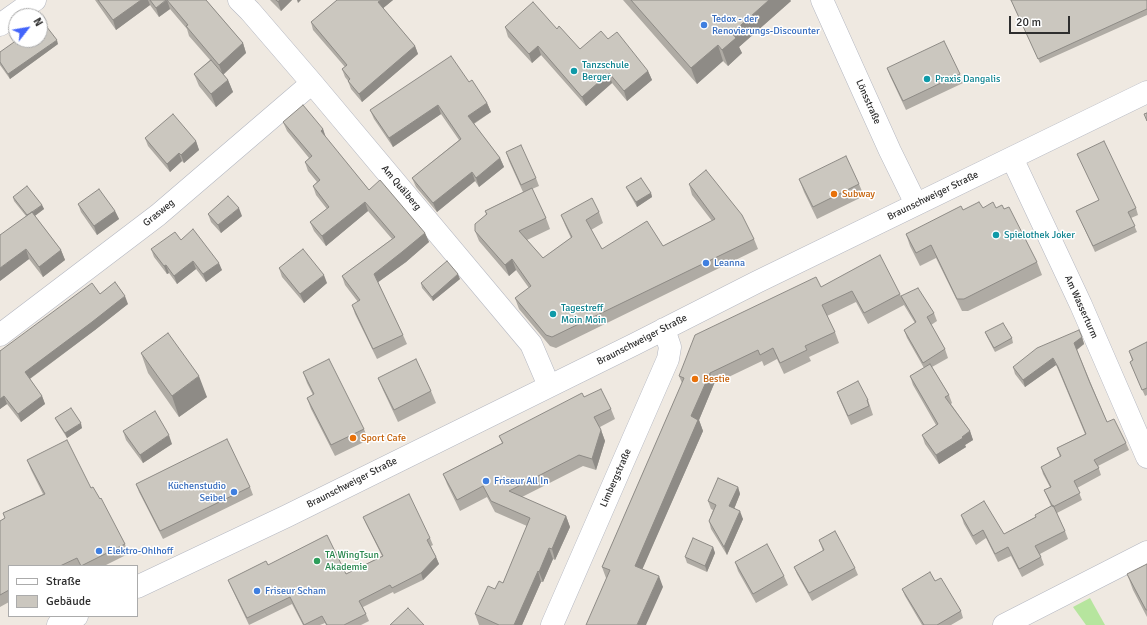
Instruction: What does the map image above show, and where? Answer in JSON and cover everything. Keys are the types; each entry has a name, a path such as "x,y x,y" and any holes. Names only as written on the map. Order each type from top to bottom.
{"street":[{"path":"0,26 36,0"},
{"name":"Am Quälberg","path":"238,0 250,11 312,83 530,344 549,386"},
{"name":"Lönsstraße","path":"822,0 890,151 916,204"},
{"name":"Grasweg","path":"0,335 158,215 312,83"},
{"name":"Braunschweiger Straße","path":"138,587 287,516 916,204 1147,92"},
{"name":"Am Wasserturm","path":"1012,158 1081,305 1147,457"},
{"name":"Limbergstraße","path":"552,625 668,358 670,347 664,329"},
{"path":"1005,624 1147,552"},
{"path":"58,625 75,617"}],"green space":[{"path":"1090,598 1105,625 1086,625 1073,607"}],"building":[{"path":"98,0 141,0 113,20"},
{"path":"150,0 166,0 156,8"},
{"path":"167,0 206,0 243,43 219,65 186,26 188,25"},
{"path":"337,0 381,0 378,2 415,46 359,94 348,81 350,79 342,69 347,65 311,22"},
{"name":"Tedox - der Renovierungs-Discounter","path":"631,0 769,0 732,33 736,38 722,50 718,45 691,68"},
{"path":"1011,0 1147,0 1147,9 1038,59"},
{"path":"533,2 557,29 559,26 580,49 601,31 608,39 617,32 648,71 624,91 609,73 582,97 538,46 529,54 505,27"},
{"path":"48,28 57,40 48,46"},
{"name":"Praxis Dangalis","path":"944,41 960,74 903,101 887,68"},
{"path":"8,46 8,48 45,48 8,74 0,62 0,52"},
{"path":"451,56 469,82 472,80 487,103 468,116 500,158 476,178 472,172 433,203 412,178 461,139 438,105 389,138 370,110"},
{"path":"211,60 228,80 211,94 194,74"},
{"path":"303,105 323,129 321,131 369,190 380,180 425,233 374,274 403,335 373,349 352,305 360,300 342,276 395,237 365,202 322,236 310,222 329,207 313,186 320,180 305,162 312,156 283,122"},
{"path":"1147,113 1147,121 1144,114"},
{"path":"173,114 196,141 181,155 179,153 167,164 145,138"},
{"path":"1104,141 1136,208 1128,212 1135,226 1093,246 1076,211 1099,200 1077,154"},
{"path":"521,145 536,178 521,185 506,152"},
{"path":"846,156 859,184 813,207 799,179"},
{"path":"706,170 742,215 754,239 552,337 546,335 515,298 531,286 512,259 505,265 475,231 475,224 487,214 485,211 532,188 546,218 519,231 543,258 572,237 561,215 592,198 599,212 586,220 602,249 647,221 663,246 715,219 689,184"},
{"path":"641,178 651,193 636,202 626,187"},
{"path":"27,186 42,205 27,215 13,197"},
{"path":"99,189 115,211 94,226 78,204"},
{"path":"228,196 239,208 218,225 208,214"},
{"path":"979,202 983,208 993,202 996,208 1002,205 1004,209 1009,207 1037,262 964,299 957,299 931,245 916,253 906,234 961,206 963,210"},
{"path":"32,212 61,250 39,267 26,249 0,268 0,235"},
{"path":"193,229 219,263 203,274 193,261 174,276 151,249 175,232 181,240"},
{"path":"303,249 324,275 300,294 279,268"},
{"path":"880,255 900,294 864,313 852,291 822,305 835,332 805,346 807,350 780,363 773,348 760,355 758,350 710,373 691,416 698,420 635,566 659,576 637,625 586,625 610,570 602,567 684,378 679,376 695,335 816,277 821,287"},
{"path":"447,261 458,274 432,297 421,283"},
{"path":"115,282 125,296 25,372 42,396 18,414 4,396 0,399 0,351 92,283 100,294"},
{"path":"918,288 934,313 927,317 945,349 923,363 904,330 916,322 901,296"},
{"path":"1003,323 1012,338 994,348 985,332"},
{"path":"1079,330 1082,337 1074,343 1090,383 1107,422 1114,419 1126,443 1094,460 1099,468 1074,481 1080,493 1053,507 1044,490 1051,487 1041,467 1061,456 1057,448 1086,434 1053,358 1023,380 1013,367 1037,348"},
{"path":"168,333 199,376 172,396 141,353"},
{"path":"1147,342 1147,388 1142,390 1130,362 1133,360 1129,351"},
{"path":"329,359 364,429 331,445 307,398 314,394 303,372"},
{"path":"416,359 431,391 394,410 378,378"},
{"path":"930,364 949,395 945,397 970,431 962,437 963,438 936,455 922,435 938,424 910,376"},
{"path":"858,381 868,400 869,406 848,416 837,392"},
{"path":"601,389 611,409 594,417 601,430 592,459 579,455 509,491 566,516 552,549 549,548 539,572 538,571 514,625 499,625 475,614 488,586 495,589 499,581 503,583 530,518 491,501 483,486 457,500 443,474 503,443 499,436 582,393 584,397"},
{"path":"71,408 81,423 65,433 55,418"},
{"path":"155,411 169,435 140,455 123,431"},
{"path":"227,439 250,487 160,531 136,484"},
{"path":"67,440 91,488 93,487 100,499 101,498 125,544 83,565 80,565 77,558 62,565 8,565 8,591 0,595 0,521 5,518 3,513 45,494 27,460"},
{"path":"718,478 738,487 729,506 740,511 724,547 709,521 716,505 708,501"},
{"path":"409,494 430,538 427,540 436,557 421,573 392,588 390,585 359,601 366,614 344,625 327,625 322,616 304,625 290,597 247,618 228,580 266,561 268,565 327,535 346,574 383,556 363,517"},
{"path":"984,501 1004,534 1036,517 1035,515 1053,505 1065,531 1035,546 1041,557 1019,569 1008,547 995,554 983,530 973,536 961,515"},
{"path":"835,531 855,568 809,593 794,567 824,550 819,540"},
{"path":"693,538 713,547 705,566 685,557"},
{"path":"767,544 784,576 753,594 735,562"},
{"path":"1147,564 1147,610 1146,610 1127,574"},
{"path":"930,572 935,581 941,578 961,611 937,625 924,625 902,589"},
{"path":"408,608 424,625 390,625"}],"place":[{"name":"Tedox - der Renovierungs-Discounter","path":"704,25"},
{"name":"Tanzschule Berger","path":"574,71"},
{"name":"Praxis Dangalis","path":"927,79"},
{"name":"Subway","path":"834,194"},
{"name":"Spielothek Joker","path":"996,235"},
{"name":"Leanna","path":"706,263"},
{"name":"Tagestreff Moin Moin","path":"553,314"},
{"name":"Bestie","path":"695,379"},
{"name":"Sport Cafe","path":"353,438"},
{"name":"Friseur All In","path":"486,481"},
{"name":"Küchenstudio Seibel","path":"234,492"},
{"name":"Elektro-Ohlhoff","path":"99,551"},
{"name":"TA WingTsun Akademie","path":"317,561"},
{"name":"Friseur Scham","path":"257,591"}]}
